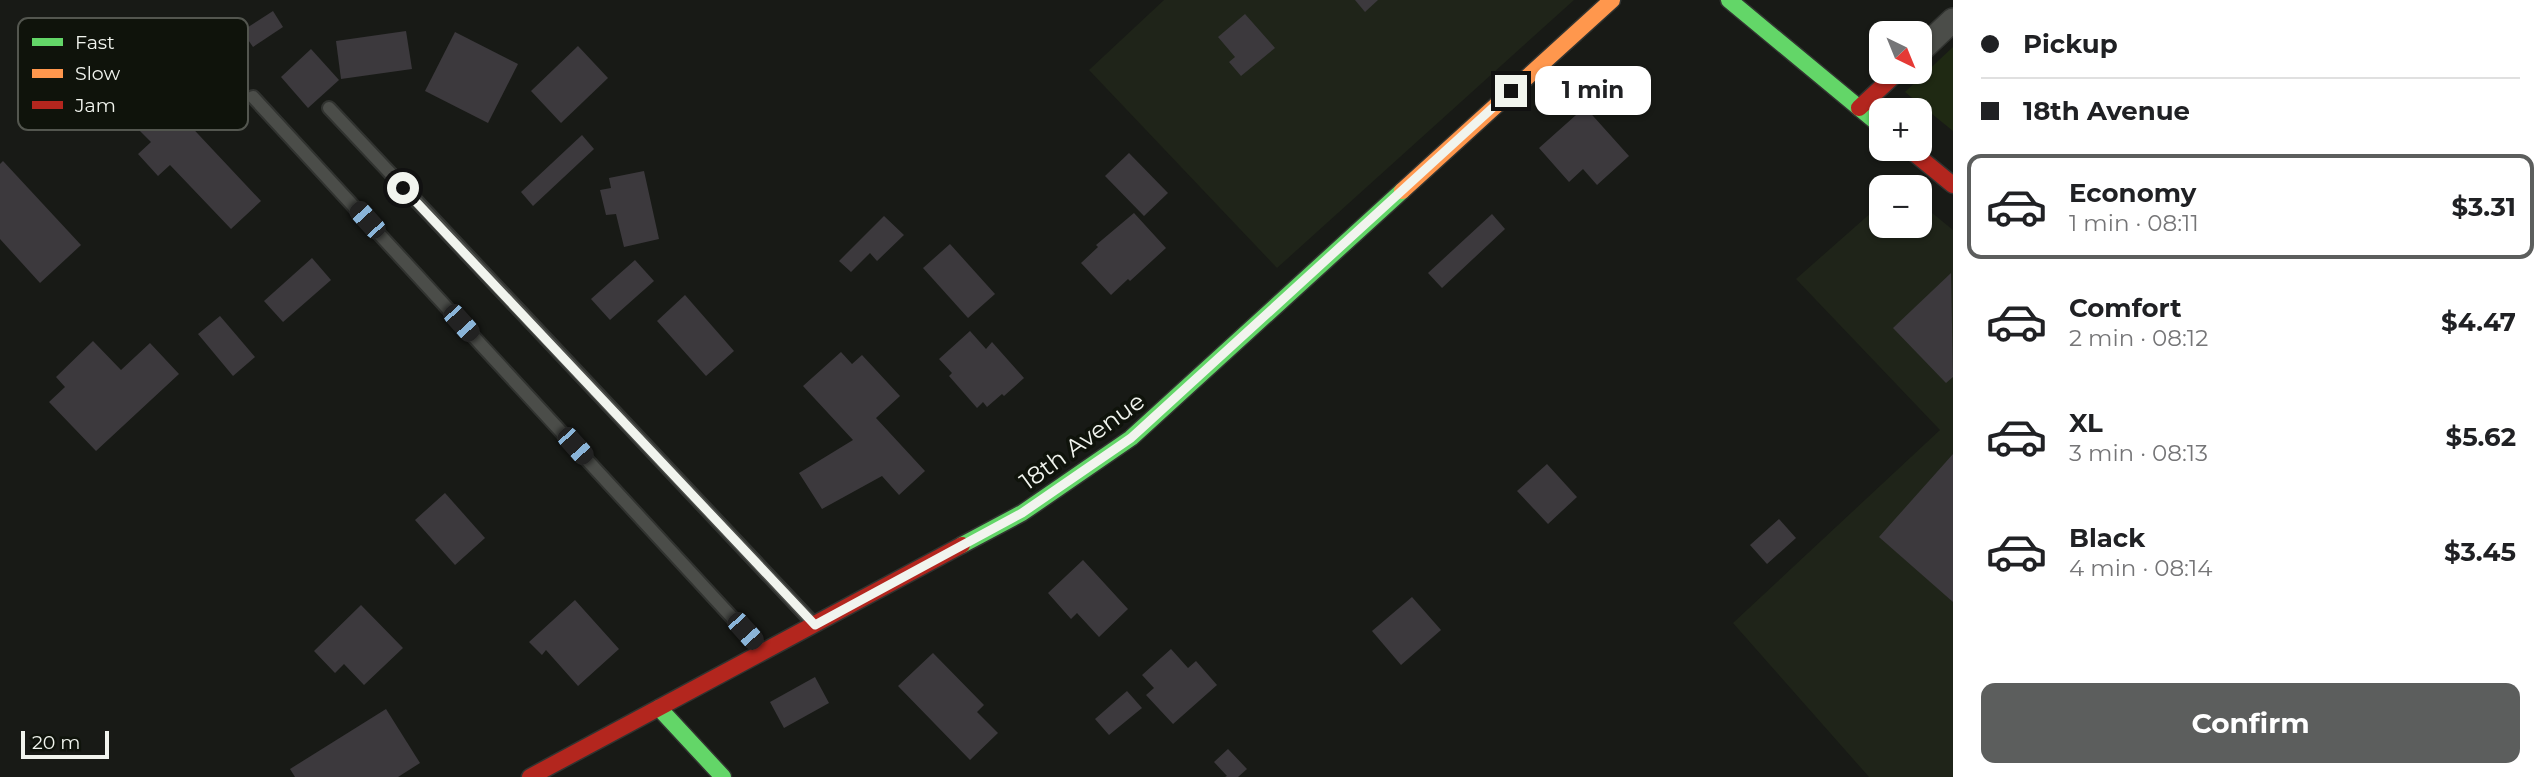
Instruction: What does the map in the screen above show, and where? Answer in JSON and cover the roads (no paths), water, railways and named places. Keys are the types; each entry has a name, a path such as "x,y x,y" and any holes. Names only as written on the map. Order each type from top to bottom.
{"street":[{"name":"18th Avenue","path":"530,777 1022,513 1131,438 1612,0"},
{"path":"1728,0 1869,116"},
{"path":"1932,40 1953,20"},
{"path":"1859,108 1885,84"},
{"path":"1924,161 1953,185"},
{"path":"659,708 723,777"}],"lane":[{"path":"253,97 764,652"},
{"path":"329,108 815,625"}]}
